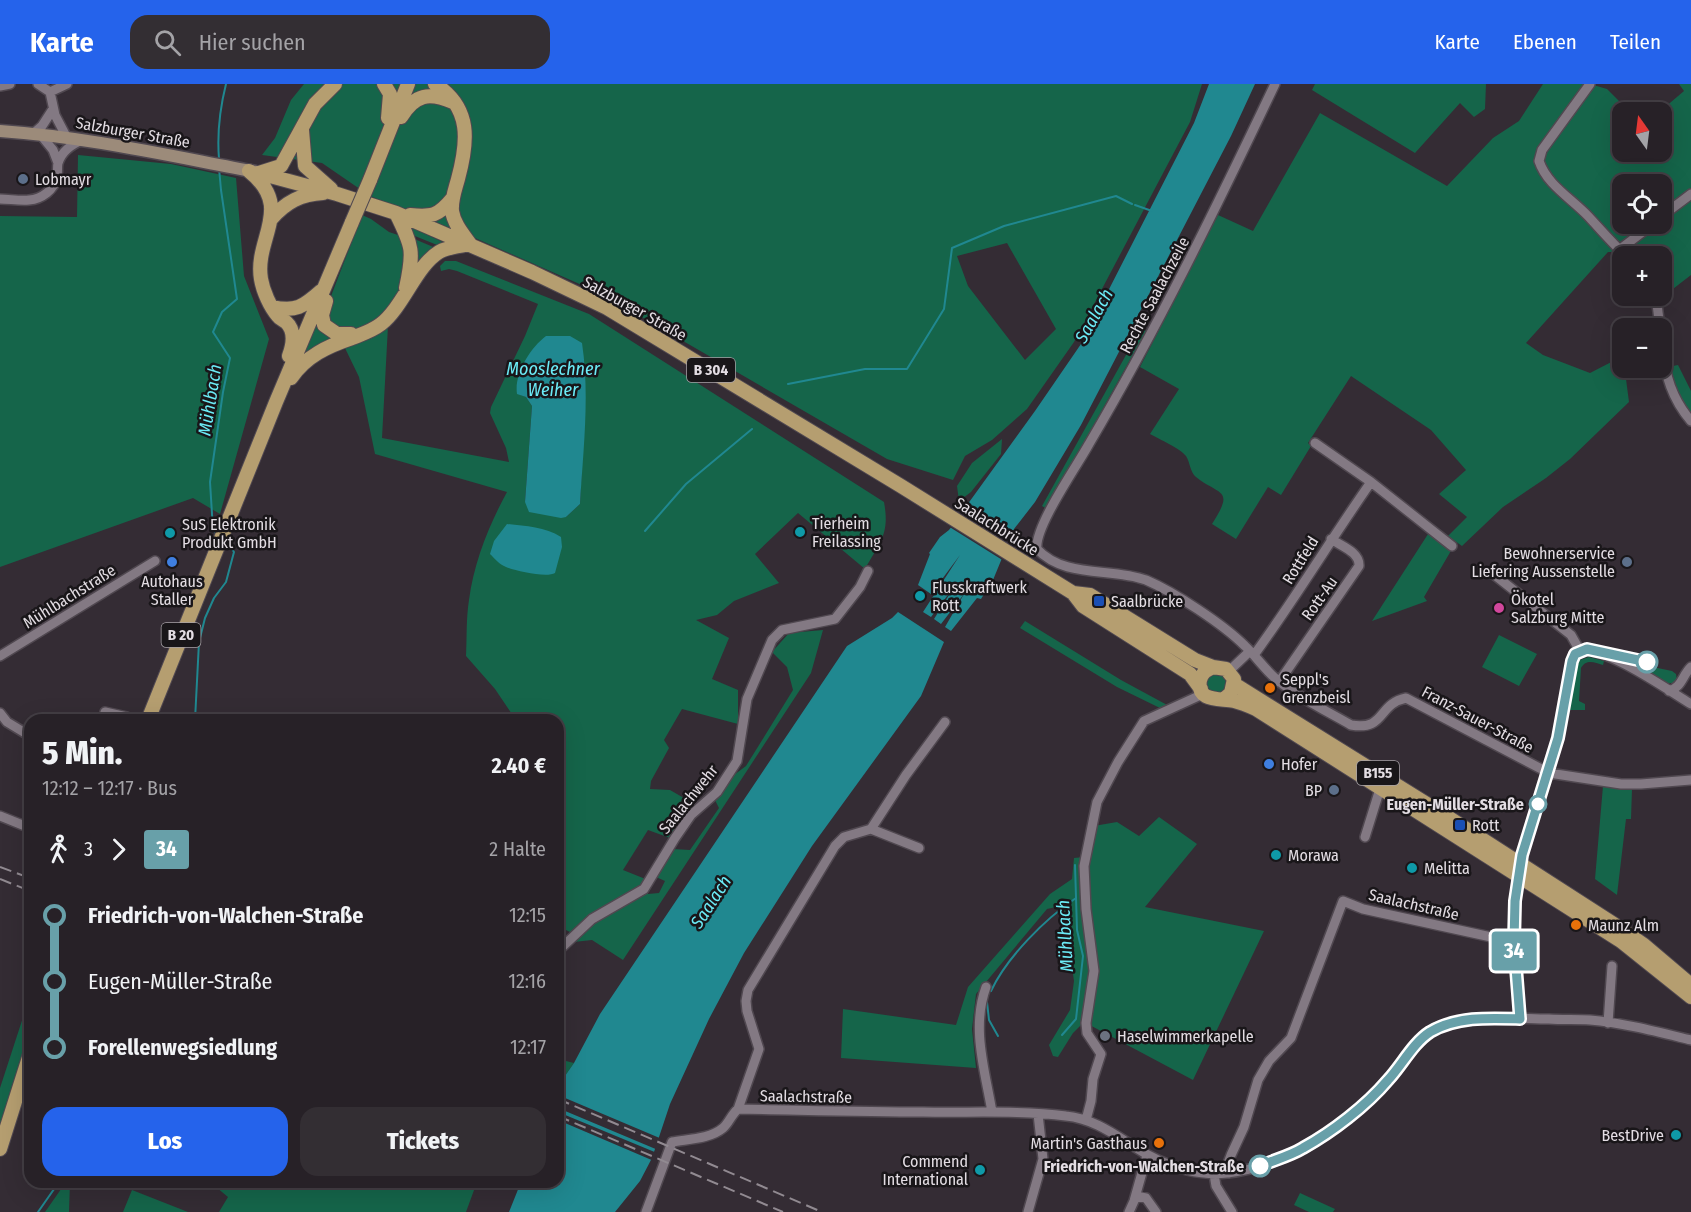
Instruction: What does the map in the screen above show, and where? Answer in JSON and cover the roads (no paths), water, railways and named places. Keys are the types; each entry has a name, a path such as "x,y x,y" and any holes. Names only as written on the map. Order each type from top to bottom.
{"main road":[{"path":"284,384 293,335 288,323 278,316 272,307 260,277 262,258 272,219 271,207 264,186 254,172 280,166 315,104 335,84"},
{"path":"384,84 390,94 391,104 384,144"},
{"path":"284,384 408,84"},
{"path":"284,384 317,352 365,333 386,320 405,292 439,252 471,244 455,222 452,199 463,157 464,120 456,103 435,84"},
{"path":"384,144 407,106 415,101 433,96 456,103"},
{"name":"Salzburger Straße","path":"0,130 66,136 254,172"},
{"path":"302,130 305,166 337,194"},
{"name":"B 304","path":"254,172 337,194 396,213 471,244"},
{"path":"272,219 288,203 297,198 311,194 337,194"},
{"path":"396,213 429,216 444,209 452,199"},
{"path":"396,213 407,235 412,258 405,292"},
{"name":"Salzburger Straße","path":"471,244 607,308 931,504"},
{"path":"338,255 334,280 323,310 323,322 329,329 341,335 365,333"},
{"path":"272,307 285,310 300,308 323,290"},
{"name":"B 20","path":"150,714 284,384"},
{"name":"Saalachbrücke","path":"931,504 1073,593"},
{"path":"1073,593 1090,595 1195,660 1212,667 1221,667 1232,678 1231,693 1224,699 1214,700 1202,691 1190,674 1083,606 1073,593"},
{"path":"1202,691 1201,678 1212,667"},
{"name":"B155","path":"1232,678 1520,870 1621,941 1691,997"},
{"name":"B155","path":"1224,699 1256,709 1382,788 1625,932 1691,985"},
{"path":"0,1149 24,1073"}],"street":[{"path":"0,87 10,84"},
{"path":"38,84 50,92 53,109 66,136"},
{"path":"50,92 67,84"},
{"name":"Rechte Saalachzeile","path":"1048,515 1120,392 1197,246 1275,84"},
{"path":"1590,84 1542,150 1539,161 1548,178 1588,216 1615,246"},
{"path":"53,109 37,133 53,150 58,163"},
{"path":"0,199 30,200 41,197 53,186 57,177 58,163 64,152 71,145 84,139"},
{"path":"1672,208 1691,194"},
{"path":"1630,246 1643,234"},
{"path":"1667,378 1684,413 1691,421"},
{"path":"1315,443 1371,482 1452,546"},
{"name":"Rottfeld","path":"1252,653 1280,619 1371,482"},
{"name":"Franz-Sauer-Straße","path":"1048,515 1036,543 1037,549 1042,554 1057,563 1074,568 1090,572 1127,575 1146,580 1225,628 1278,682 1351,725 1361,727 1377,722 1387,707 1395,701 1406,698 1549,773 1621,784 1691,780"},
{"name":"Rott-Au","path":"1278,682 1359,566 1360,560 1356,555 1331,539"},
{"name":"Mühlbachstraße","path":"0,656 154,561"},
{"name":"Saalachwehr","path":"564,945 592,919 644,889 692,815 717,792 737,761 747,699 772,640 782,630 835,619 860,587 868,571"},
{"path":"1492,573 1571,634 1580,651"},
{"path":"1520,1019 1514,942 1515,901 1522,855 1549,773 1575,654 1587,649 1608,654 1691,704"},
{"path":"1232,678 1252,653"},
{"path":"1669,691 1676,689 1683,680 1684,674 1691,667"},
{"path":"1086,1120 1093,1079 1101,1054 1087,1033 1086,1023 1094,971 1086,909 1084,866 1091,825 1103,790 1144,721 1202,691"},
{"path":"105,712 114,714"},
{"path":"0,713 7,722 24,732"},
{"path":"919,848 871,829 906,775 945,722"},
{"path":"1365,837 1382,788"},
{"path":"0,816 24,826"},
{"name":"Saalachstraße","path":"871,829 844,837 835,846 748,990 747,1011 759,1049 738,1109 1011,1112 1068,1116 1086,1120 1108,1130 1148,1155 1184,1170 1214,1174 1229,1173 1260,1166 1303,1148 1353,1114 1388,1080 1428,1033 1454,1023 1476,1019 1590,1020 1642,1028 1691,1040"},
{"name":"Saalachstraße","path":"1229,1173 1228,1162 1244,1128 1258,1080 1269,1061 1292,1038 1343,901 1363,909 1514,942"},
{"path":"1608,1023 1612,966"},
{"path":"986,987 978,1031 994,1112"},
{"path":"646,1212 672,1142 714,1134 725,1126 731,1114 738,1109"},
{"path":"1028,1212 1042,1159 1038,1114"},
{"path":"1129,1212 1148,1155"},
{"path":"1214,1174 1216,1186 1232,1212"},
{"path":"1136,1196 1146,1198 1156,1212"}],"water":[{"path":"1209,84 1255,84 1231,136 1081,425 1035,502 1014,529 993,580 981,599 977,598 951,631 945,627 964,594 941,624 934,619 954,587 931,617 923,612 960,555 931,594 918,585 929,553 940,537 949,530 1081,344 1194,123"},
{"name":"Mooslechner Weiher","path":"546,336 570,336 582,343 584,363 585,424 580,504 566,517 561,518 529,512 525,502 532,406 526,397 517,394 518,378 524,362 534,347"},
{"path":"507,524 542,529 561,537 562,547 555,573 538,574 516,570 499,563 490,554 494,541"},
{"name":"Saalach","path":"898,612 944,642 921,696 812,846 744,953 709,1019 670,1104 652,1158 640,1181 615,1212 509,1212 519,1188 564,1188 564,1077 600,1014 847,646"}],"waterway":[{"name":"Mühlbach","path":"219,159 218,140 226,84"},
{"name":"Mühlbach","path":"217,534 213,530 210,482 230,358 213,332 222,312 237,299 219,168"},
{"path":"788,384 865,369 907,369 944,309 952,248 1004,226 1116,196 1132,204"},
{"path":"1135,205 1152,211"},
{"path":"645,531 686,484 752,429"},
{"name":"Mühlbach","path":"195,714 199,642 205,618 214,598 226,582 234,552 226,541"},
{"name":"Mühlbach","path":"1062,1035 1076,1019 1083,956 1077,930 1075,865"},
{"path":"991,991 1017,952 1052,917 1076,898"},
{"path":"987,1002 989,1020 998,1036"},
{"name":"Mühlbach","path":"38,1212 55,1188"}],"railway":[{"path":"0,867 24,876"},
{"path":"0,879 24,889"},
{"path":"564,1102 822,1212"},
{"path":"564,1119 783,1212"}],"place":[{"name":"Lobmayr","path":"23,179"},
{"name":"Tierheim Freilassing","path":"800,532"},
{"name":"SuS Elektronik Produkt GmbH","path":"170,533"},
{"name":"Autohaus Staller","path":"172,562"},
{"name":"Bewohnerservice Liefering Aussenstelle","path":"1627,562"},
{"name":"Flusskraftwerk Rott","path":"920,596"},
{"name":"Saalbrücke","path":"1099,601"},
{"name":"Ökotel Salzburg Mitte","path":"1499,608"},
{"name":"Seppl's Grenzbeisl","path":"1270,688"},
{"name":"Hofer","path":"1269,764"},
{"name":"BP","path":"1334,790"},
{"name":"Eugen-Müller-Straße","path":"1538,804"},
{"name":"Rott","path":"1460,825"},
{"name":"Morawa","path":"1276,855"},
{"name":"Melitta","path":"1412,868"},
{"name":"Maunz Alm","path":"1576,925"},
{"name":"Haselwimmerkapelle","path":"1105,1036"},
{"name":"BestDrive","path":"1676,1135"},
{"name":"Martin's Gasthaus","path":"1159,1143"},
{"name":"Friedrich-von-Walchen-Straße","path":"1260,1166"},
{"name":"Commend International","path":"980,1170"}]}
